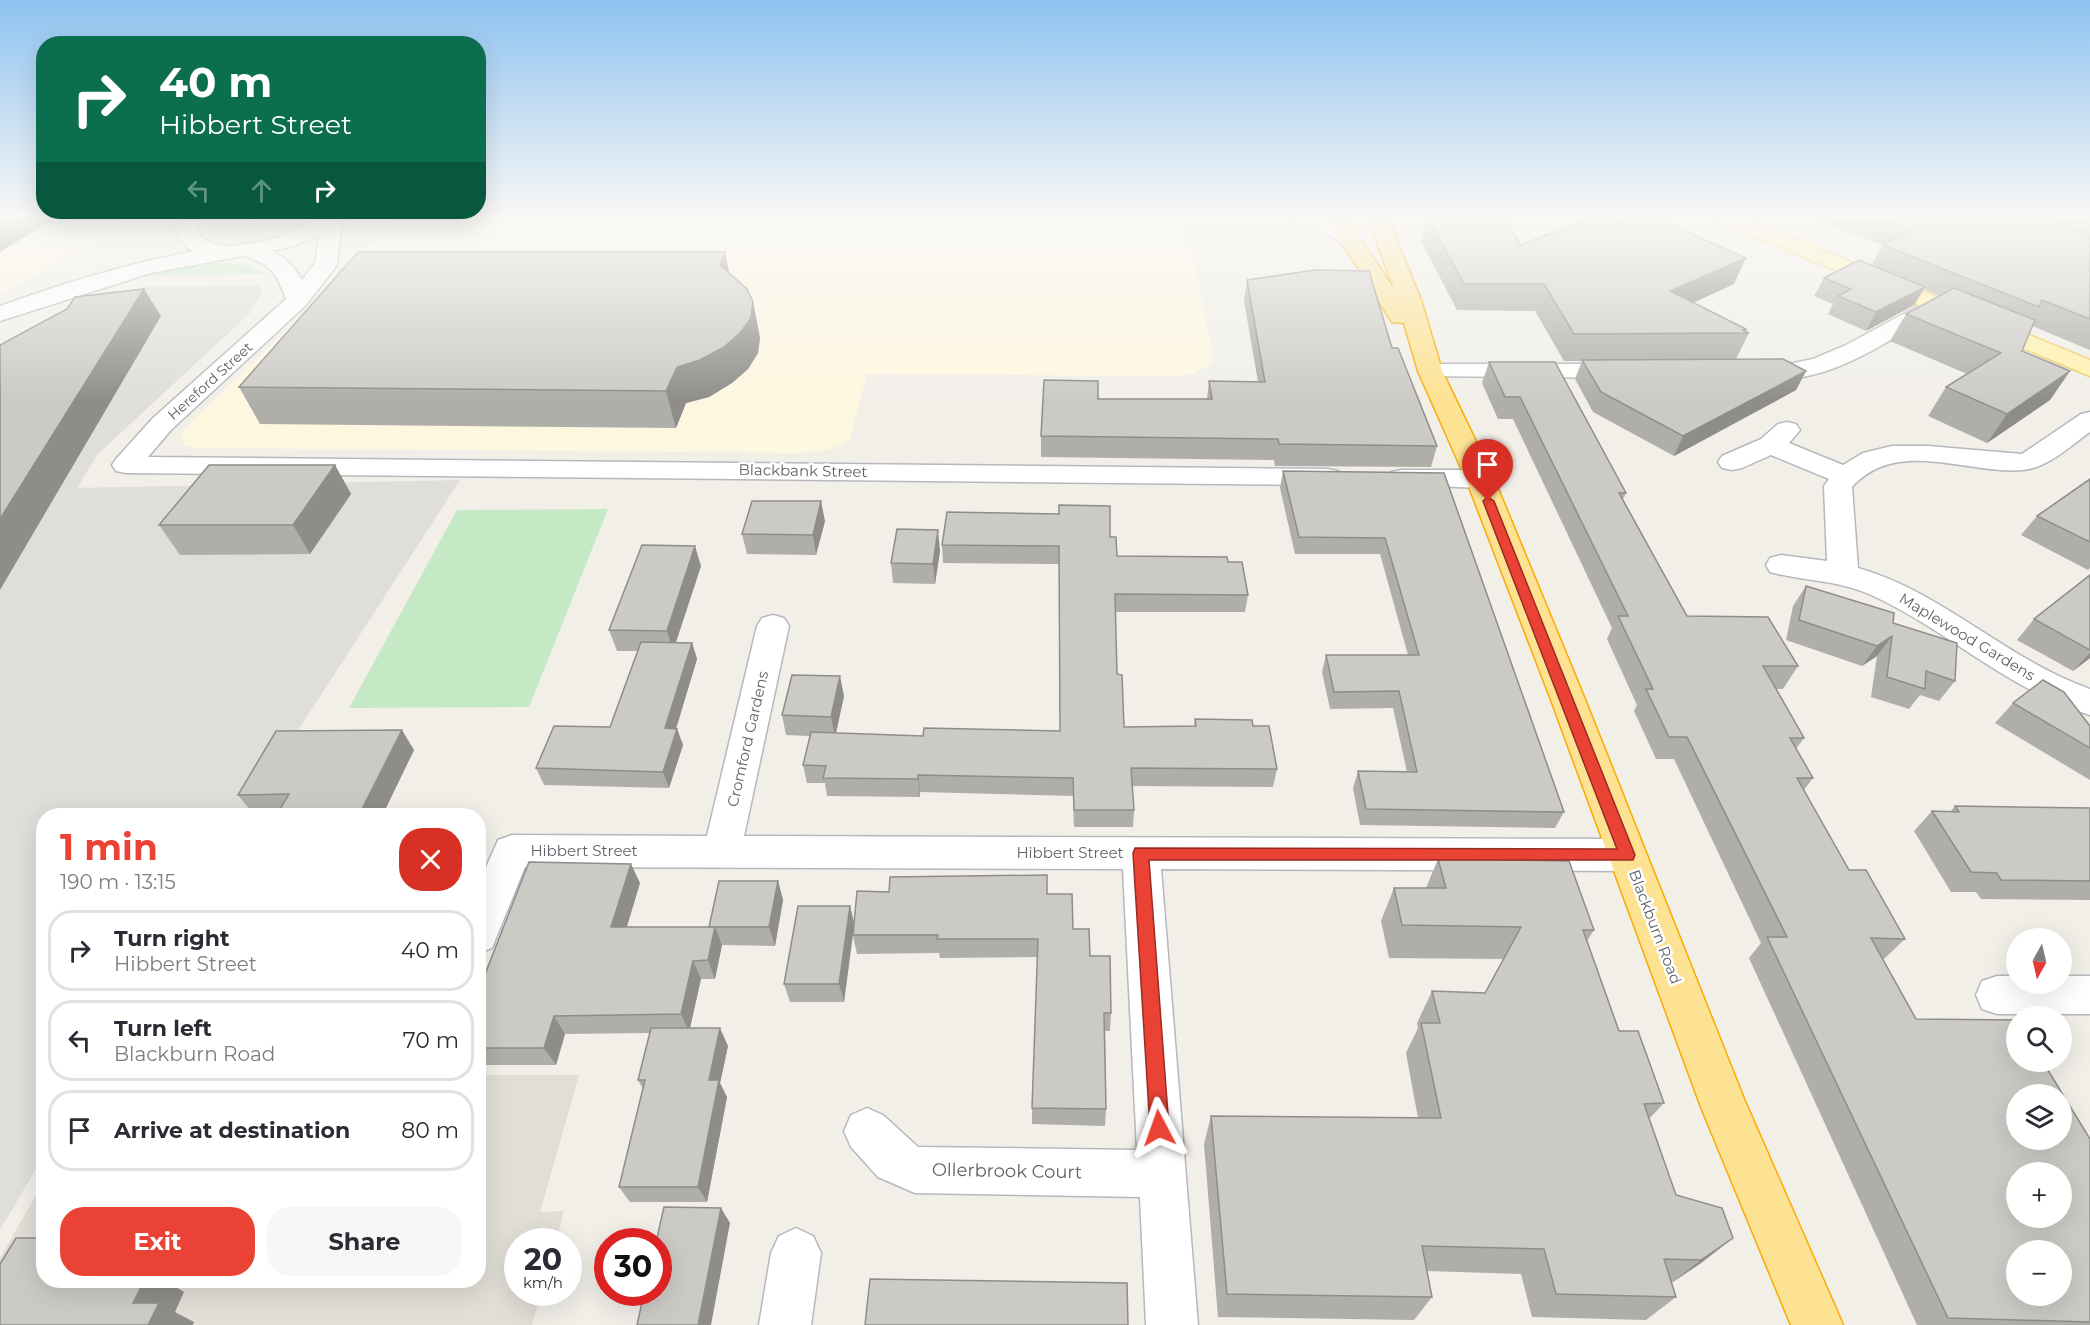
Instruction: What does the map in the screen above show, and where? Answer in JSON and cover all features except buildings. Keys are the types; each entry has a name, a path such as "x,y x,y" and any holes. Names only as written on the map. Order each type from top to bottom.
{"highway":[{"name":"Blackburn Road","path":"1375,278 1429,367 1480,479 1752,1176 1817,1325"},
{"name":"Blackburn Road","path":"1401,278 1429,367"}],"main road":[{"path":"1869,278 2090,369"}],"street":[{"path":"41,299 83,278"},
{"path":"0,314 111,278"},
{"path":"288,278 298,300"},
{"name":"Hereford Street","path":"126,465 162,424 298,300 315,278"},
{"path":"1738,371 1804,369 1850,351 1933,305"},
{"path":"1429,367 1648,371"},
{"path":"1843,573 1838,486 1845,477 1879,456 1901,454 2023,462 2034,459 2090,420"},
{"path":"1732,462 1780,437 1845,477"},
{"name":"Blackbank Street","path":"126,465 1480,479"},
{"name":"Maplewood Gardens","path":"1781,566 1843,573 1891,592 2036,679 2090,702"},
{"name":"Cromford Gardens","path":"722,851 773,626"},
{"name":"Hibbert Street","path":"486,915 512,851 1627,855"},
{"path":"1141,853 1172,1325"},
{"path":"1997,995 2090,995"},
{"name":"Ollerbrook Court","path":"867,1131 895,1160 915,1170 1162,1174"},
{"path":"785,1325 796,1253"}],"shaded area":[{"path":"0,278 31,278 0,293"},
{"path":"341,278 1197,278 1214,362 1193,374 1175,376 867,374 850,439 824,451 801,453 197,448 184,444 181,435 190,423"},
{"path":"258,285 263,290 250,313 98,454 77,488 460,480 288,746 252,808 36,808 36,1169 0,1230 0,366 141,287"},
{"path":"486,1075 579,1075 540,1212 564,1211 560,1228 504,1228 504,1306 537,1306 532,1325 0,1325 0,1258 36,1195 36,1288 486,1288"}],"green space":[{"path":"608,509 529,707 349,708 457,510"}],"route":[{"path":"1159,1128 1141,853 1627,855 1567,697 1488,501"}]}
